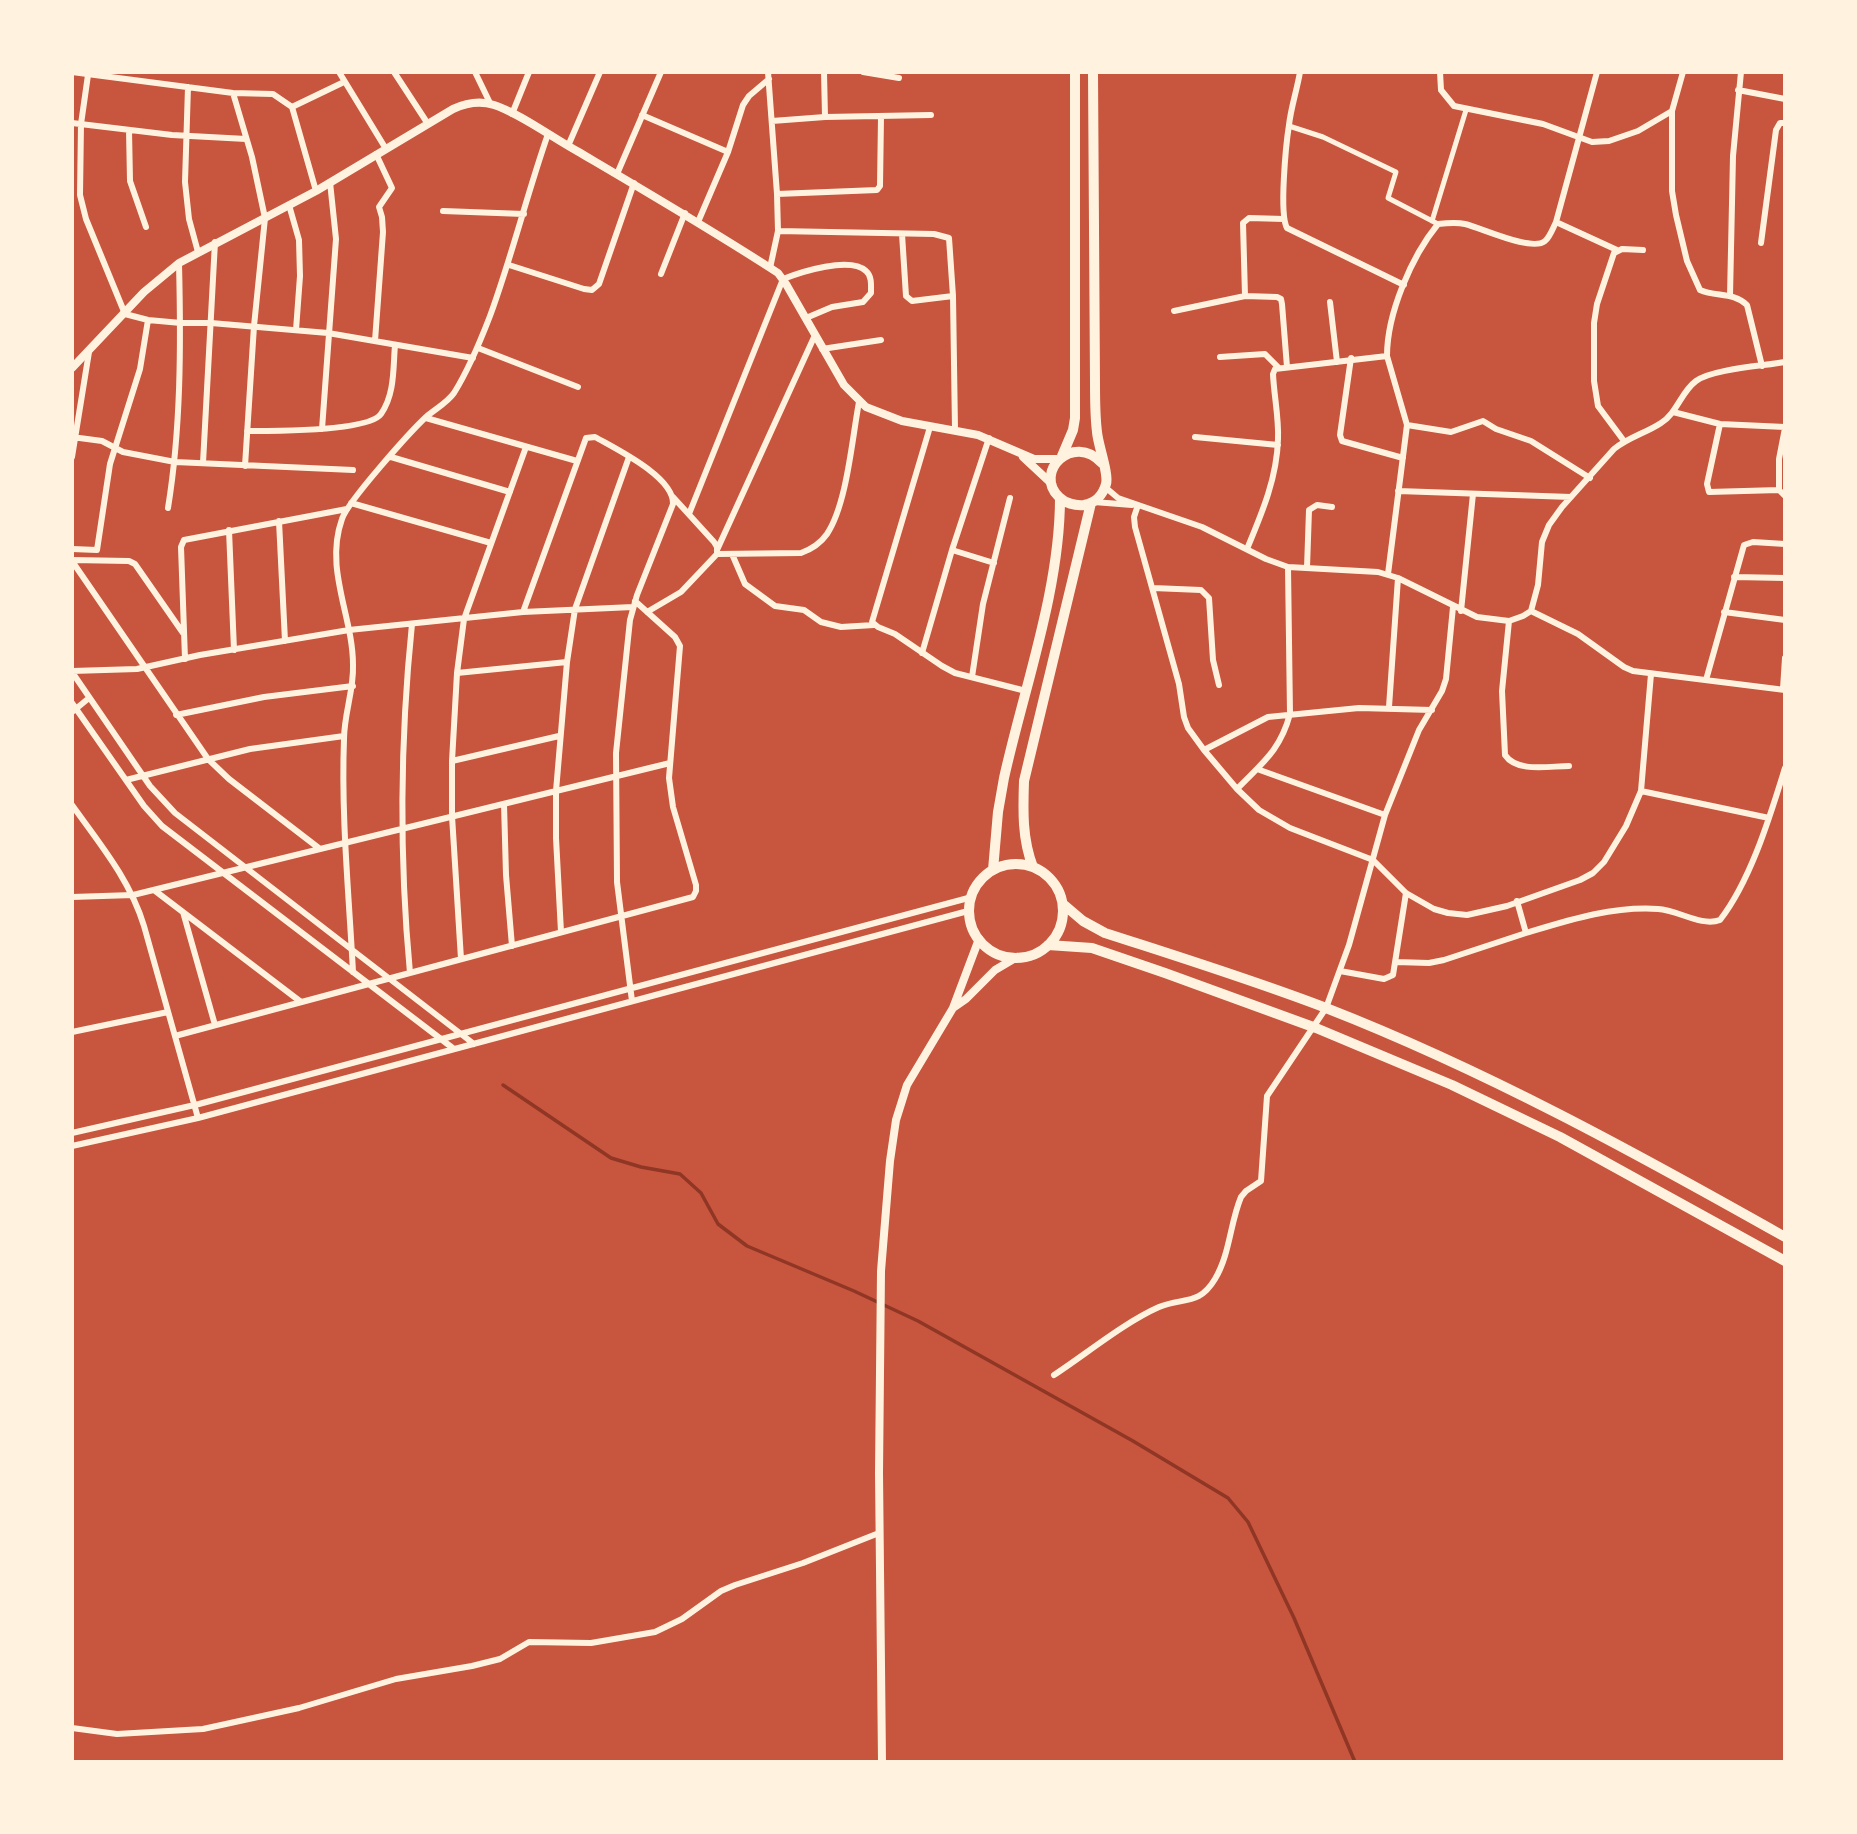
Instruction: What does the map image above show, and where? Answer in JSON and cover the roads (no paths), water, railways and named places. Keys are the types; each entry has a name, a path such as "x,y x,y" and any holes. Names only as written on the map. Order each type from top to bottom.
{"highway":[{"path":"1075,72 1075,418 1073,430 1052,471 1052,484 1060,498 1069,504 1080,506 1092,503 1100,496 1107,476 1102,463 1097,430 1095,383 1093,72"},
{"path":"1060,458 1079,450 1088,452 1102,463"},
{"path":"993,870 998,812 1012,741 1053,572 1060,498"},
{"path":"1033,867 1026,850 1024,781 1092,503"},
{"path":"1006,865 1033,867 1047,875 1058,888 1063,904 1060,926 1048,944 1039,951 1017,957 996,953 979,939 971,925 968,911 972,897 980,880 993,870 1006,865"},
{"path":"1063,904 1083,921 1105,933 1326,1008 1515,1092 1624,1147 1785,1237"},
{"path":"1048,944 1092,948 1315,1028 1452,1085 1560,1137 1785,1261"}],"street":[{"path":"72,72 233,93 273,94 292,107 316,191"},
{"path":"339,72 386,149"},
{"path":"394,72 428,124"},
{"path":"512,114 529,72"},
{"path":"568,146 600,72"},
{"path":"617,174 661,72"},
{"path":"824,72 825,117"},
{"path":"863,72 898,78"},
{"path":"1300,72 1289,126 1284,219 1287,228 1404,285"},
{"path":"1440,72 1441,90 1454,106 1520,119 1592,142 1609,141 1638,131 1672,111"},
{"path":"1289,126 1323,137 1396,172 1388,198 1435,223 1455,222 1537,245 1544,242 1556,222 1597,72"},
{"path":"1683,72 1672,111 1672,191 1681,239 1700,290 1743,301 1750,311 1762,366"},
{"path":"1730,296 1733,156 1741,72"},
{"path":"477,73 490,103"},
{"path":"88,75 81,124 80,195 86,219 125,314"},
{"path":"769,75 778,232 770,268"},
{"path":"698,222 743,105 769,75"},
{"path":"292,107 344,82"},
{"path":"188,87 186,201 198,252"},
{"path":"1738,90 1785,99"},
{"path":"233,93 265,218 244,467"},
{"path":"72,367 155,281 179,263 316,191 462,105 490,103 685,213 770,268 783,279 822,349 859,402 888,417 989,438 1034,459 1060,458"},
{"path":"1388,574 1408,425 1387,356 1390,328 1404,285 1435,223 1466,110"},
{"path":"642,115 727,152"},
{"path":"772,121 931,115"},
{"path":"777,194 877,191 880,186 881,117"},
{"path":"72,123 186,136 246,139"},
{"path":"1761,243 1776,130 1780,124 1785,123"},
{"path":"129,130 130,181 146,227"},
{"path":"353,972 344,736 354,666 349,630 339,595 337,556 342,519 349,506 391,457 426,418 454,394 478,348 509,265 548,134"},
{"path":"375,341 383,232 379,207 392,188 376,155"},
{"path":"321,429 336,239 330,182"},
{"path":"509,265 584,289 592,289 599,284 634,183"},
{"path":"289,205 299,240 300,276 296,330"},
{"path":"443,211 524,214"},
{"path":"661,274 685,213"},
{"path":"1245,296 1243,223 1250,218 1284,219"},
{"path":"1556,222 1617,250 1643,250"},
{"path":"778,232 946,235 949,238 956,430"},
{"path":"902,234 906,296 912,301 953,296"},
{"path":"203,463 215,242"},
{"path":"1617,250 1597,304 1594,323 1594,381 1598,406 1624,441"},
{"path":"168,508 175,462 181,323 179,263"},
{"path":"783,279 837,265 853,265 866,270 871,277 871,293 863,302 832,307 806,318"},
{"path":"689,514 783,279"},
{"path":"1174,311 1245,296 1281,299 1283,368"},
{"path":"1329,302 1337,362"},
{"path":"125,314 148,320 327,333 472,358"},
{"path":"72,549 97,550 110,464 140,369 148,320"},
{"path":"647,612 681,592 717,552 815,335"},
{"path":"822,349 881,340"},
{"path":"247,431 287,432 369,423 382,413 391,392 395,345"},
{"path":"478,348 578,387"},
{"path":"72,457 73,437 89,352"},
{"path":"1220,357 1265,354 1283,368"},
{"path":"1247,549 1266,502 1276,467 1278,445 1273,374 1275,369 1327,365 1351,358 1387,356"},
{"path":"1351,358 1340,435 1342,442 1403,458"},
{"path":"1105,487 1115,496 1202,527 1288,566 1388,574 1461,611 1477,617 1509,621 1531,611 1538,585 1542,542 1549,525 1607,456 1624,441 1662,422 1673,412 1686,391 1707,375 1785,362"},
{"path":"717,552 801,553 813,548 825,537 834,521 841,496 859,402"},
{"path":"1673,412 1720,424 1785,427 1779,459 1779,490 1785,496"},
{"path":"426,418 577,461"},
{"path":"1408,425 1451,432 1482,421 1496,429 1531,441 1590,478"},
{"path":"1720,424 1707,484 1709,492 1779,490"},
{"path":"874,625 873,618 930,427"},
{"path":"523,612 584,441 592,436 657,477 714,542 717,552"},
{"path":"73,437 102,441 123,452 175,462 353,470"},
{"path":"1195,437 1278,445"},
{"path":"922,653 989,438"},
{"path":"461,959 452,816 457,673 464,619 526,447"},
{"path":"1021,455 1052,484"},
{"path":"391,457 510,492"},
{"path":"561,932 555,838 556,791 567,662 575,609 629,457"},
{"path":"1398,491 1571,497"},
{"path":"1461,611 1473,494"},
{"path":"632,1001 620,917 615,776 623,678 634,604 673,504 673,497"},
{"path":"972,677 976,639 1010,498"},
{"path":"1092,503 1138,505"},
{"path":"1138,505 1135,527 1179,684 1184,718 1204,750 1259,810 1290,828 1373,860 1406,893 1448,914 1467,915 1517,901 1593,873 1615,848 1641,791 1651,674"},
{"path":"1307,569 1309,510 1317,505 1332,508"},
{"path":"185,659 181,544 187,539 349,506 491,543"},
{"path":"279,521 285,641"},
{"path":"229,530 234,650"},
{"path":"1706,680 1742,550 1748,542 1785,544"},
{"path":"952,550 994,562"},
{"path":"732,554 745,584 775,606 804,610 821,622 841,627 874,625 895,634 942,666 1026,691"},
{"path":"72,560 129,561 135,564 184,635"},
{"path":"72,560 208,759 229,779 320,849"},
{"path":"1237,789 1275,751 1290,715 1288,566"},
{"path":"1734,577 1785,578"},
{"path":"1389,708 1398,578"},
{"path":"1153,588 1206,592 1209,598 1213,660 1219,685"},
{"path":"175,1036 389,978 689,898 696,891 673,807 670,763 680,646 671,633 634,604 523,612 349,630 145,668 72,671 143,775 175,813 389,978 474,1044"},
{"path":"1054,1375 1148,1313 1172,1303 1197,1298 1214,1280 1226,1253 1241,1197 1261,1181 1266,1096 1315,1028 1326,1008 1340,971 1385,816 1419,730 1432,710 1446,679 1453,607"},
{"path":"1531,611 1578,634 1624,667 1651,674 1784,689 1785,658"},
{"path":"1724,612 1785,620"},
{"path":"1509,621 1502,691 1505,755 1510,762 1519,766 1569,766"},
{"path":"410,973 401,829 403,727 412,624"},
{"path":"457,673 567,662"},
{"path":"176,715 264,697 352,686"},
{"path":"89,698 73,708 144,806 162,826 454,1049"},
{"path":"1204,750 1268,717 1359,708 1432,710"},
{"path":"126,780 278,744 344,736"},
{"path":"452,761 559,736"},
{"path":"72,897 133,895 670,763"},
{"path":"1396,962 1429,963 1444,960 1526,933 1592,914 1621,909 1659,908 1707,922 1720,920 1732,904 1769,818 1785,768"},
{"path":"1257,769 1385,816"},
{"path":"1641,791 1769,818"},
{"path":"504,804 512,946"},
{"path":"72,805 120,872 133,895 198,1118"},
{"path":"154,890 301,1002"},
{"path":"1340,971 1384,979 1393,975 1406,893"},
{"path":"72,1133 194,1105 972,897"},
{"path":"1517,901 1526,933"},
{"path":"72,1146 198,1118 968,911"},
{"path":"183,912 215,1025"},
{"path":"882,1762 881,1271 889,1174 898,1111 907,1085 953,1008 979,939"},
{"path":"953,1008 995,970 1017,957"},
{"path":"72,1032 168,1012"},
{"path":"72,1728 117,1734 203,1729 299,1708 396,1679 500,1659 529,1642 591,1643 655,1632 682,1619 721,1591 803,1563 880,1532"}],"waterway":[{"path":"503,1085 611,1158 680,1174 701,1193 718,1224 747,1246 918,1321 1133,1441 1228,1498 1248,1522 1294,1618 1355,1762"}]}
